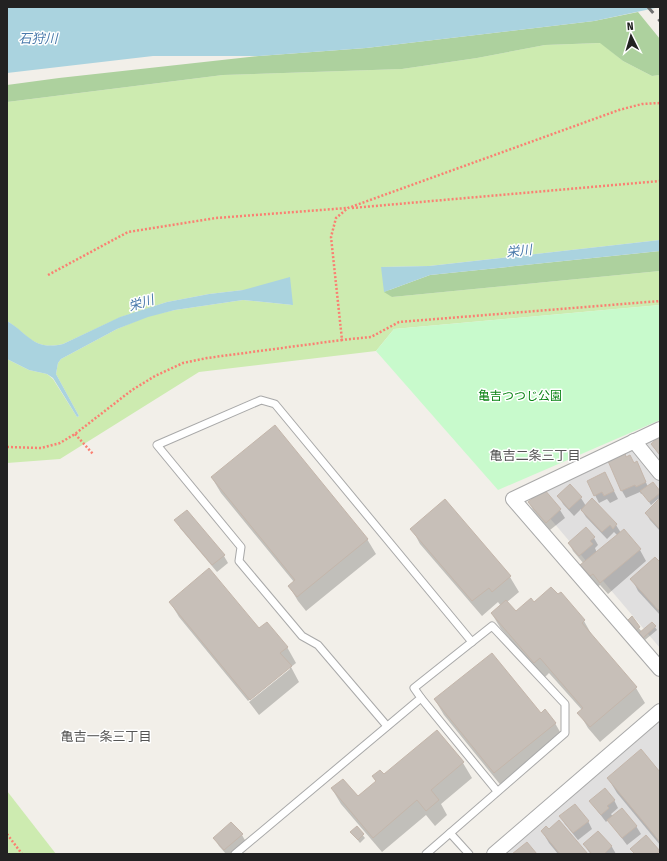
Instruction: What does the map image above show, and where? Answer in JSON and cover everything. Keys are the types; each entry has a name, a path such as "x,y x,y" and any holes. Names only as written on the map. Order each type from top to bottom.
{"street":[{"path":"660,429 513,499 660,669"},
{"path":"634,441 660,473"},
{"path":"494,854 660,711"}],"lane":[{"path":"387,726 318,644 302,636 239,561 241,547 157,445 261,400 275,404 472,642"},
{"path":"426,854 497,791 566,733 565,704 492,626 414,688 497,791"},
{"path":"235,854 421,698"},
{"path":"450,833 469,854"}],"path":[{"path":"341,340 331,237 336,218 348,208 619,110 642,104 660,103"},
{"path":"48,275 128,232 216,218 660,181"},
{"path":"7,447 41,448 60,443 132,390 155,376 183,363 207,358 371,337 399,322 660,301"},
{"path":"74,434 93,454"},
{"path":"7,834 22,854"}],"shaded area":[{"path":"660,432 660,648 526,490"},
{"path":"660,721 660,854 504,854"}],"green space":[{"path":"638,12 660,39 660,75 652,76 623,61 600,43 545,45 477,58 402,69 223,75 7,102 7,85 259,56 366,48 594,21"},
{"path":"601,43 623,61 652,76 660,75 660,240 429,266 381,267 392,297 660,271 660,305 394,329 376,351 199,372 60,459 7,463 7,359 29,370 47,374 53,379 77,417 79,416 56,374 58,363 61,359 117,329 148,316 175,310 243,300 293,305 243,290 209,294 167,302 121,317 63,344 53,346 45,345 32,340 7,321 7,102 223,75 402,69 477,58 545,45"},
{"path":"660,251 660,271 392,297 384,292 430,275"},
{"name":"亀吉つつじ公園","path":"660,305 660,420 498,490 376,351 394,329"},
{"path":"7,791 56,854 7,854"}],"water":[{"name":"石狩川","path":"7,7 660,7 594,21 366,48 259,56 153,56 7,73"},
{"path":"660,240 660,251 430,275 384,292 381,267 429,266"},
{"path":"290,277 293,305 243,300 175,310 148,317 117,329 61,359 58,363 56,374 79,416 77,417 53,378 47,374 29,370 7,359 7,321 32,340 45,345 53,346 63,344 120,317 167,302 209,294 243,290"}],"building":[{"path":"275,425 368,539 297,597 288,586 295,580 211,477"},
{"path":"660,436 660,455 651,444"},
{"path":"625,453 626,457 630,455 634,463 637,461 646,482 636,487 635,485 621,491 608,461"},
{"path":"605,472 614,491 604,496 602,492 594,496 587,481"},
{"path":"653,482 660,493 649,502 640,491"},
{"path":"570,484 582,497 569,509 557,496"},
{"path":"544,489 561,509 546,523 528,502"},
{"path":"592,498 617,524 613,529 610,525 602,532 581,510"},
{"path":"660,498 660,529 645,513"},
{"path":"445,499 511,576 492,592 489,588 472,601 410,529"},
{"path":"187,510 225,555 212,565 174,520"},
{"path":"586,527 595,537 590,541 593,544 579,556 568,543"},
{"path":"624,529 641,549 600,583 593,574 590,576 580,565"},
{"path":"655,557 660,562 660,608 658,610 630,579"},
{"path":"209,568 259,628 267,622 288,647 280,653 292,666 250,700 169,602"},
{"path":"551,587 558,594 561,592 585,620 582,623 637,687 590,727 577,713 583,708 540,658 534,663 491,613 506,600 516,611 531,598 534,602"},
{"path":"632,616 640,627 636,630 628,620"},
{"path":"652,622 656,626 643,638 639,633"},
{"path":"492,653 541,713 545,709 556,723 494,773 434,699"},
{"path":"437,730 464,762 431,790 439,800 426,811 417,800 373,838 331,788 343,779 358,796 376,781 372,776 380,770 384,774"},
{"path":"641,749 660,772 660,842 607,778"},
{"path":"605,788 615,800 607,806 609,808 601,815 589,801"},
{"path":"575,804 589,821 573,833 559,816"},
{"path":"622,808 637,826 622,838 607,820"},
{"path":"559,820 588,854 560,854 541,831 546,826 549,829"},
{"path":"231,822 243,834 224,850 213,838"},
{"path":"357,826 364,834 358,840 350,832"},
{"path":"598,831 612,846 604,854 592,854 583,844"},
{"path":"646,835 660,851 656,854 635,854 630,849"},
{"path":"527,842 537,854 512,854"}],"railway":[{"path":"648,7 660,21"}],"district":[{"name":"亀吉二条三丁目","path":"535,455"},
{"name":"亀吉一条三丁目","path":"106,736"}],"water label":[{"name":"栄川","path":"519,251"},
{"name":"栄川","path":"141,303"}]}
